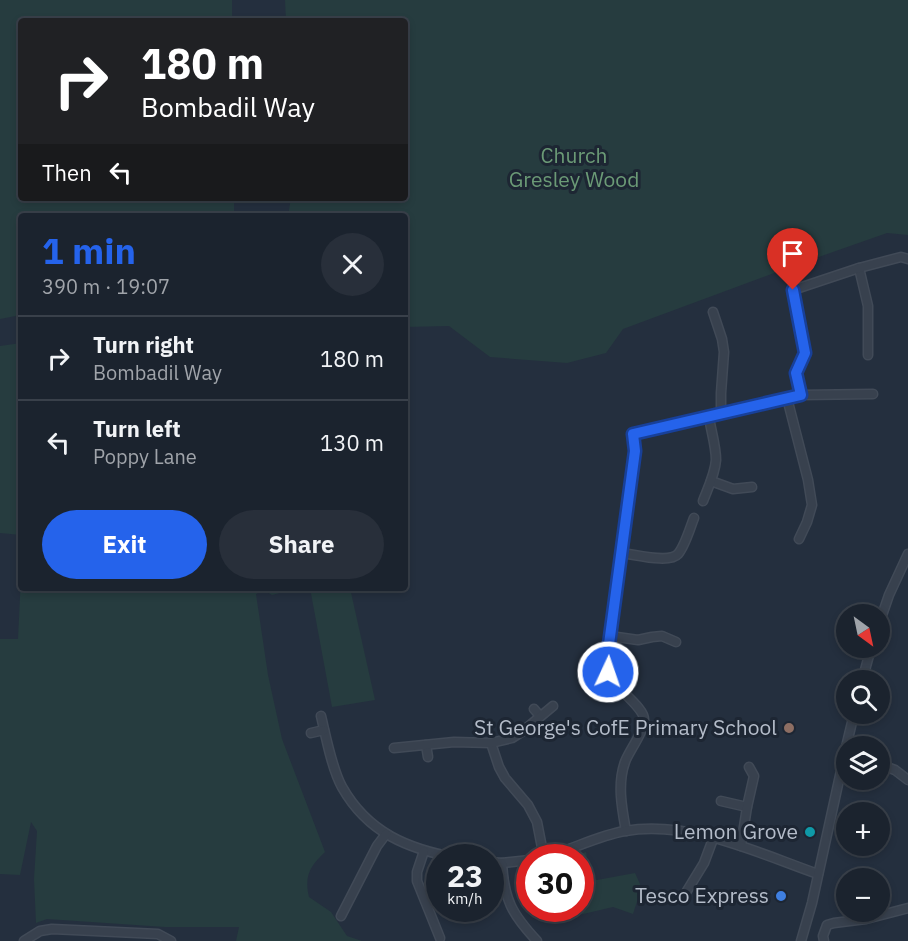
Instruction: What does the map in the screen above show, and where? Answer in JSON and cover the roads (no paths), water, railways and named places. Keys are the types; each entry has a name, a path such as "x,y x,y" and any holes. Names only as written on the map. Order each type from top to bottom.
{"street":[{"path":"801,395 796,373 805,353 793,290 859,268 901,257 908,258"},
{"path":"859,268 868,306 868,355"},
{"path":"713,312 724,352 721,414"},
{"path":"626,831 622,808 622,774 625,761 645,721 642,712 617,686 608,672 607,659 635,451 633,434 801,395 873,394"},
{"path":"787,398 812,505 799,539"},
{"path":"703,501 716,462 709,417"},
{"path":"711,481 733,489 752,487"},
{"path":"621,553 672,558 681,550 694,518"},
{"path":"885,604 908,554"},
{"path":"610,636 638,640 662,636 676,642"},
{"path":"394,748 454,742 491,743 512,738 553,706"},
{"path":"534,709 540,716"},
{"path":"321,716 341,786 353,803 366,819 386,834 424,851 417,872 417,881 440,938"},
{"path":"311,733 324,730"},
{"path":"491,743 505,778 528,805 537,822 541,844"},
{"path":"426,745 428,757"},
{"path":"741,846 754,776 749,767"},
{"path":"890,768 908,780"},
{"path":"801,941 812,903 837,790"},
{"path":"721,801 747,807"},
{"path":"585,844 626,831 657,830 693,834 741,846 818,874"},
{"path":"341,916 377,846 386,834"},
{"path":"682,899 704,863 713,838"},
{"path":"344,885 353,890"},
{"path":"504,885 510,904 520,922 537,941"},
{"path":"824,941 823,936 827,925 866,919 908,908"},
{"path":"24,941 40,931 52,929 158,934 171,941"}],"place":[{"name":"St George's CofE Primary School","path":"789,728"},
{"name":"Lemon Grove","path":"810,832"},
{"name":"Tesco Express","path":"781,896"}],"park label":[{"name":"Church Gresley Wood","path":"574,168"}]}
